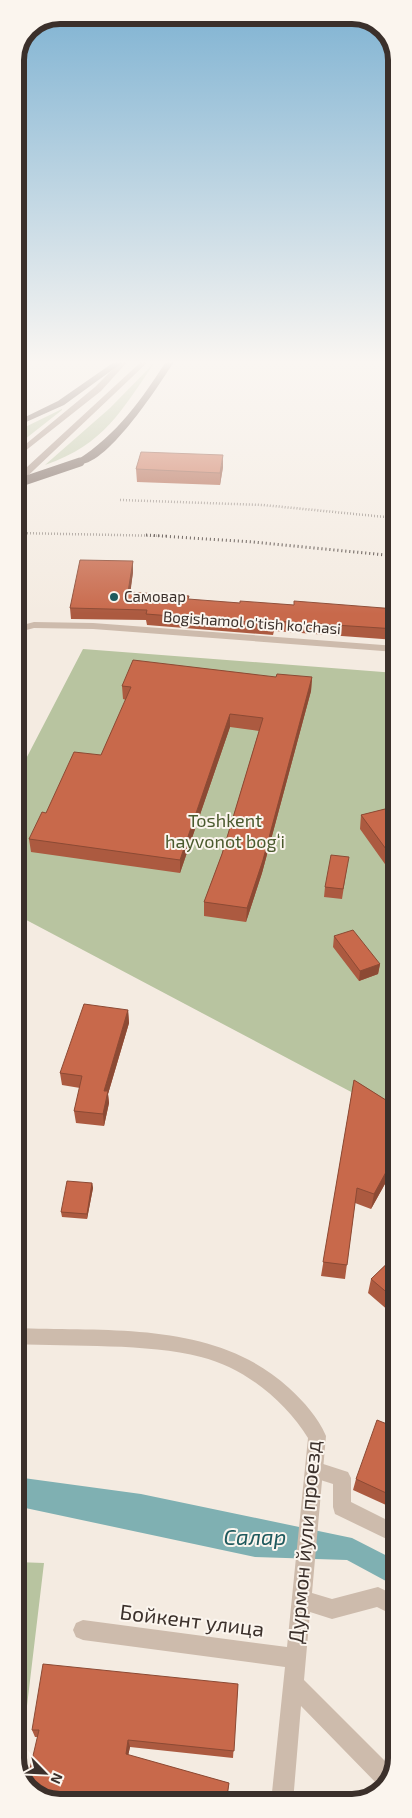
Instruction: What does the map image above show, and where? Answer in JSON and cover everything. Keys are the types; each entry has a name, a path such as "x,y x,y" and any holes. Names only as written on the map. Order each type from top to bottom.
{"highway":[{"path":"24,482 80,462 106,445"}],"main road":[{"path":"24,476 56,445"}],"street":[{"name":"Bogishamol o'tish ko'chasi","path":"24,628 34,625 93,626 388,648"},
{"name":"Дурмон йули проезд","path":"24,1336 184,1345 222,1356 276,1387 307,1417 316,1436 314,1470 283,1794"},
{"path":"314,1470 342,1478 342,1507 388,1530"},
{"path":"301,1599 332,1608 378,1597 388,1602"},
{"name":"Бойкент улица","path":"82,1630 295,1658"},
{"path":"292,1683 384,1775"}],"green space":[{"path":"68,445 86,445 66,457 45,465"},
{"name":"Toshkent hayvonot bogʻi","path":"83,649 388,672 388,1113 24,919 24,763"},
{"path":"24,1562 44,1563 24,1731"}],"water":[{"name":"Салар","path":"24,1478 141,1494 352,1538 388,1556 388,1582 347,1560 255,1557 24,1508"}],"building":[{"path":"141,452 223,455 220,473 136,469"},
{"path":"80,560 133,561 128,592 189,596 188,599 240,603 240,601 294,605 294,601 388,608 388,628 274,621 274,624 146,614 147,610 70,608"},
{"path":"133,660 276,677 277,674 312,677 263,860 247,908 204,902 222,854 263,718 230,714 180,860 29,839 42,812 46,813 74,752 101,755 131,687 122,686"},
{"path":"388,808 388,852 361,815"},
{"path":"331,855 349,857 343,889 325,887"},
{"path":"353,930 380,964 360,971 334,936"},
{"path":"84,1004 128,1010 104,1091 108,1091 103,1114 74,1111 82,1076 60,1073"},
{"path":"354,1080 388,1101 388,1168 374,1194 357,1188 347,1265 323,1262"},
{"path":"67,1181 92,1183 87,1214 61,1212"},
{"path":"388,1263 388,1293 371,1279"},
{"path":"377,1420 388,1424 388,1494 356,1479"},
{"path":"43,1664 238,1684 234,1751 128,1740 126,1754 229,1783 227,1794 51,1793 36,1785 29,1775 39,1730 32,1730"}],"railway":[{"path":"120,500 263,505 388,517"},
{"path":"24,533 159,536"},
{"path":"146,535 159,536"},
{"path":"159,536 166,536"},
{"path":"159,536 253,542 388,555"}],"place":[{"name":"Самовар","path":"114,597"}]}
